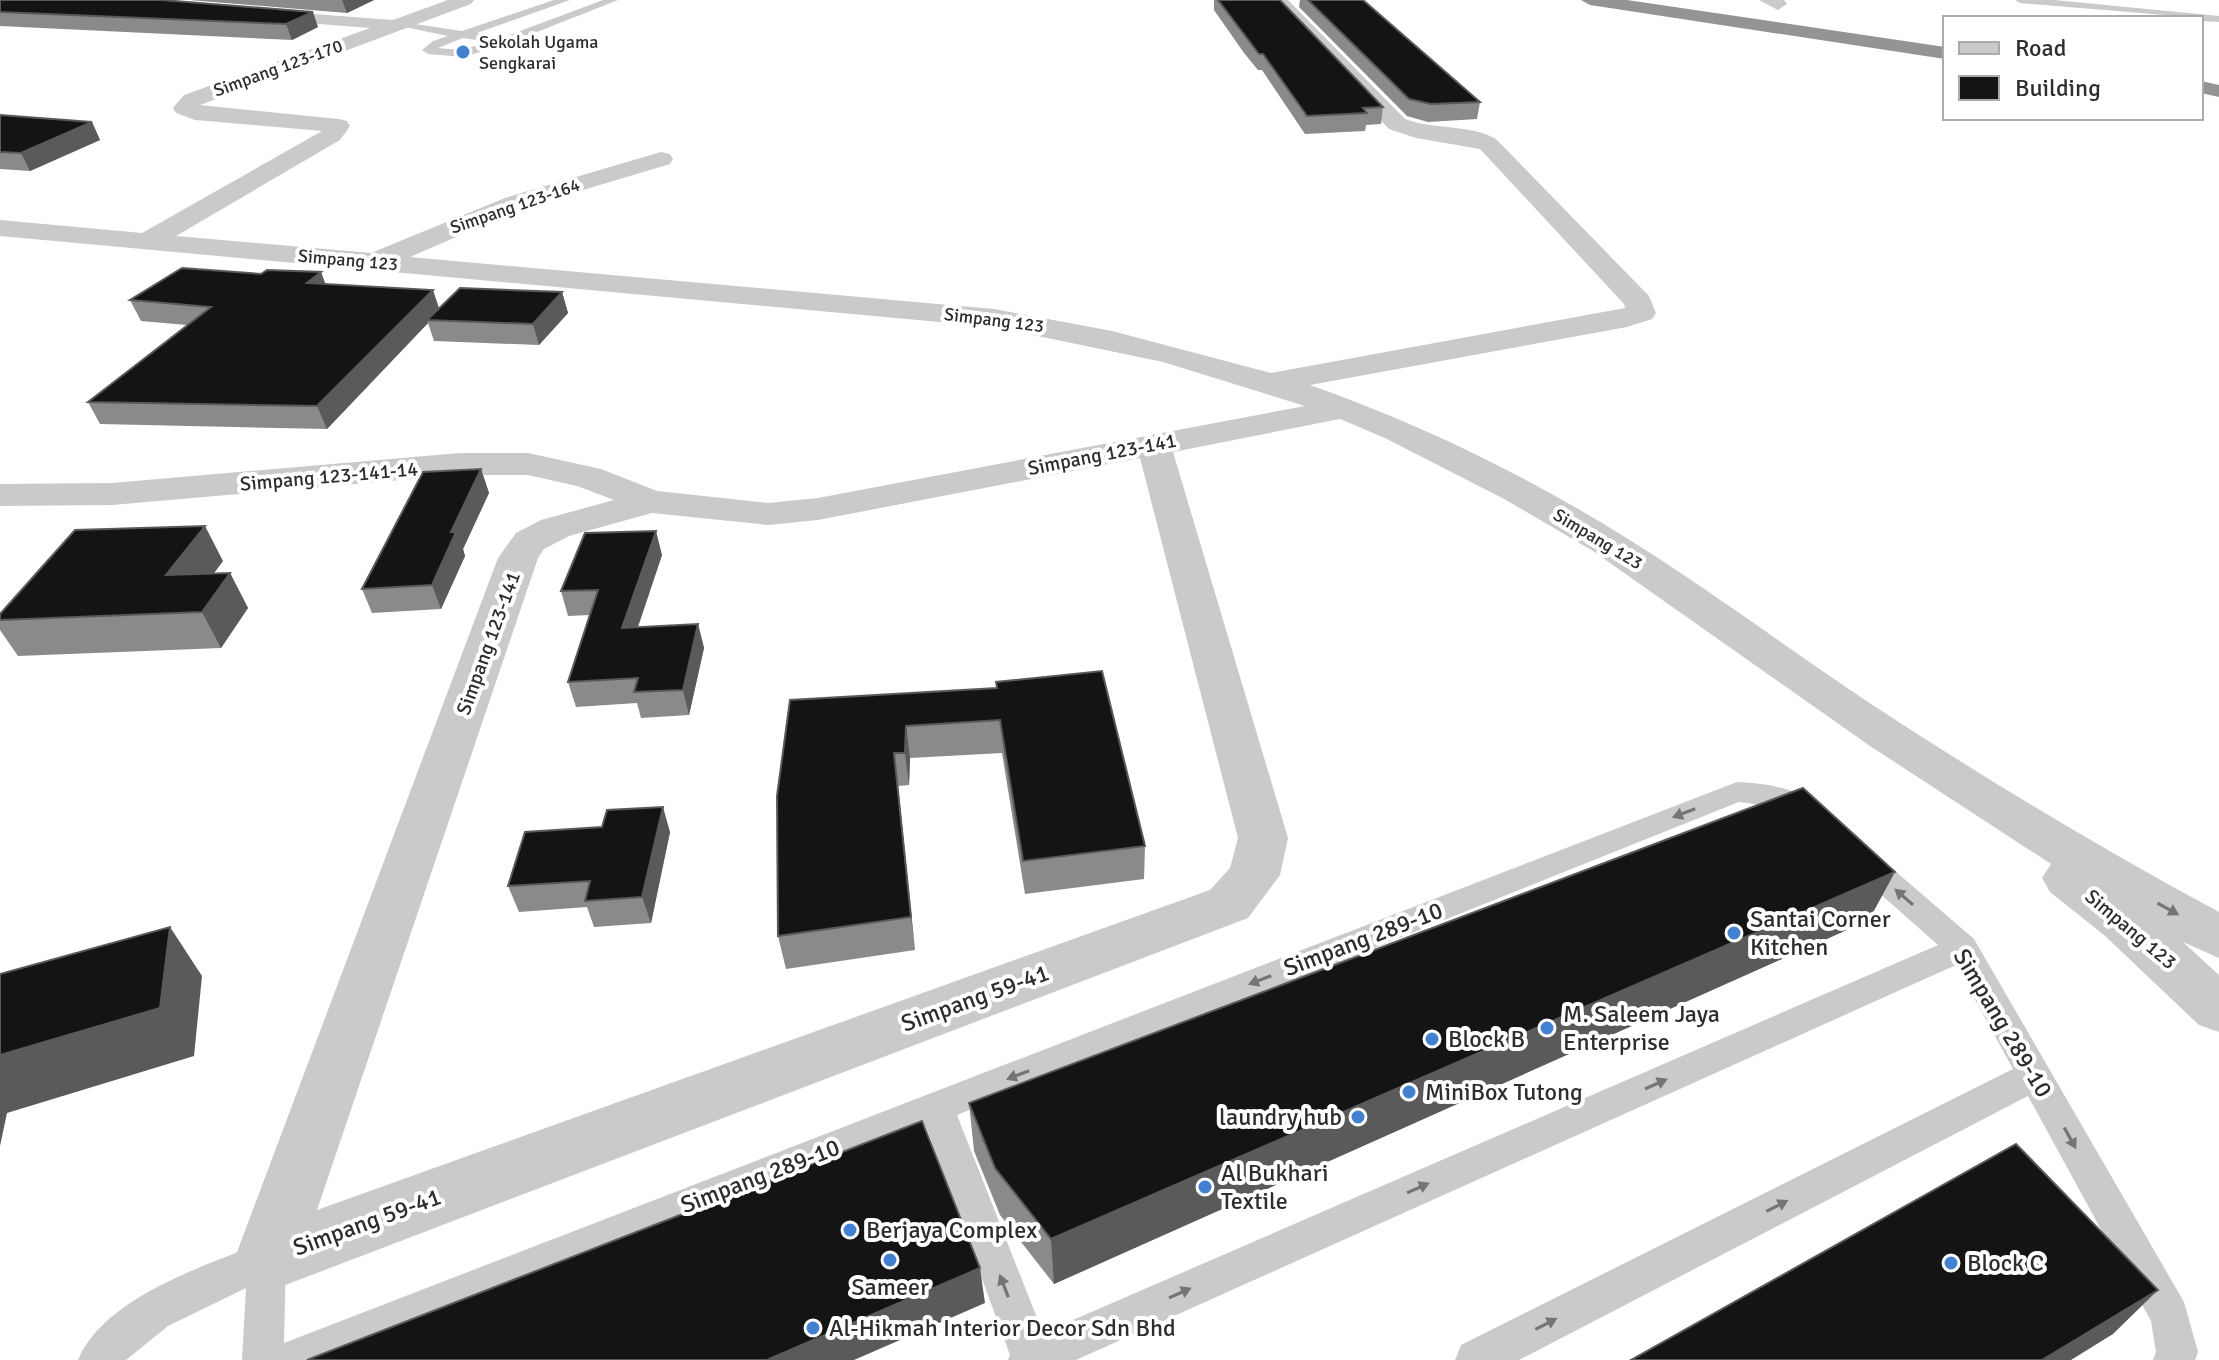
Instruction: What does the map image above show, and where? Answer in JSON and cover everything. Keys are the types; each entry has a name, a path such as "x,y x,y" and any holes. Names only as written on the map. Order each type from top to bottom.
{"highway":[{"path":"1590,0 1943,53"},
{"path":"1669,0 1943,41"},
{"path":"1755,0 1780,3"}],"street":[{"name":"Simpang 123-170","path":"145,242 332,135 339,126 195,113 184,108 192,100 465,0"},
{"path":"1271,383 1641,313 1639,302 1488,144 1481,140 1438,135 1397,124 1278,0"},
{"path":"234,11 401,25"},
{"name":"Simpang 123-164","path":"372,263 514,203 661,159"},
{"name":"Simpang 123","path":"0,228 994,318 1215,364 1344,408 1450,455 1625,554 1887,736 2148,899 2219,937"},
{"name":"Simpang 123-141","path":"267,1260 518,558 530,541 555,528 651,502 768,514 818,509 1344,408"},
{"name":"Simpang 59-41","path":"267,1260 1229,904 1254,875 1263,838 1154,445"},
{"name":"Simpang 123-141-14","path":"0,495 112,494 460,464 528,464 588,477 651,502"},
{"name":"Simpang 123","path":"1887,736 2123,920 2219,1009"}],"lane":[{"path":"565,0 437,43 428,50 460,54 505,41 613,0"},
{"path":"2020,0 2191,16"},
{"path":"401,25 505,41"},
{"name":"Simpang 289-10","path":"292,1360 1737,792 1784,798 1807,812 1963,948 2170,1316 2177,1352 2174,1360"},
{"path":"936,1107 1031,1360 1963,948"},
{"path":"1476,1360 2035,1075"},
{"path":"99,1360 109,1346 168,1302 267,1260 263,1360"}],"building":[{"path":"0,0 162,0 313,12 286,24 0,12"},
{"path":"1218,0 1280,0 1383,107 1363,108 1367,113 1307,116 1263,54 1259,54"},
{"path":"1308,0 1363,0 1480,102 1431,104 1409,99"},
{"path":"0,115 92,122 21,153 0,152"},
{"path":"182,268 261,274 267,270 321,272 307,283 433,290 317,406 88,402 211,307 130,300"},
{"path":"460,288 562,292 533,324 427,320"},
{"path":"481,469 451,532 456,532 432,585 362,589 423,472"},
{"path":"205,526 166,575 230,573 202,612 0,620 0,614 75,530"},
{"path":"656,531 622,628 698,624 683,690 634,692 638,678 568,682 598,590 561,591 585,533"},
{"path":"1102,671 1145,846 1023,861 1000,720 906,726 905,753 894,753 911,917 778,936 777,796 790,700 997,688 996,682"},
{"name":"Block B","path":"1803,788 1895,872 1051,1239 995,1168 969,1103"},
{"path":"663,807 642,897 585,901 590,881 508,886 525,832 602,827 607,810"},
{"path":"170,927 160,1008 0,1055 0,974"},
{"name":"Berjaya Complex","path":"922,1121 980,1268 767,1360 307,1360"},
{"name":"Block C","path":"2016,1144 2158,1290 2042,1360 1631,1360"}],"place":[{"name":"Sekolah Ugama Sengkarai","path":"463,52"},
{"name":"Santai Corner Kitchen","path":"1734,933"},
{"name":"M. Saleem Jaya Enterprise","path":"1547,1028"},
{"name":"Block B","path":"1432,1039"},
{"name":"MiniBox Tutong","path":"1409,1092"},
{"name":"laundry hub","path":"1358,1117"},
{"name":"Al Bukhari Textile","path":"1205,1187"},
{"name":"Berjaya Complex","path":"850,1230"},
{"name":"Sameer","path":"890,1260"},
{"name":"Block C","path":"1951,1263"},
{"name":"Al-Hikmah Interior Decor Sdn Bhd","path":"813,1328"}]}
